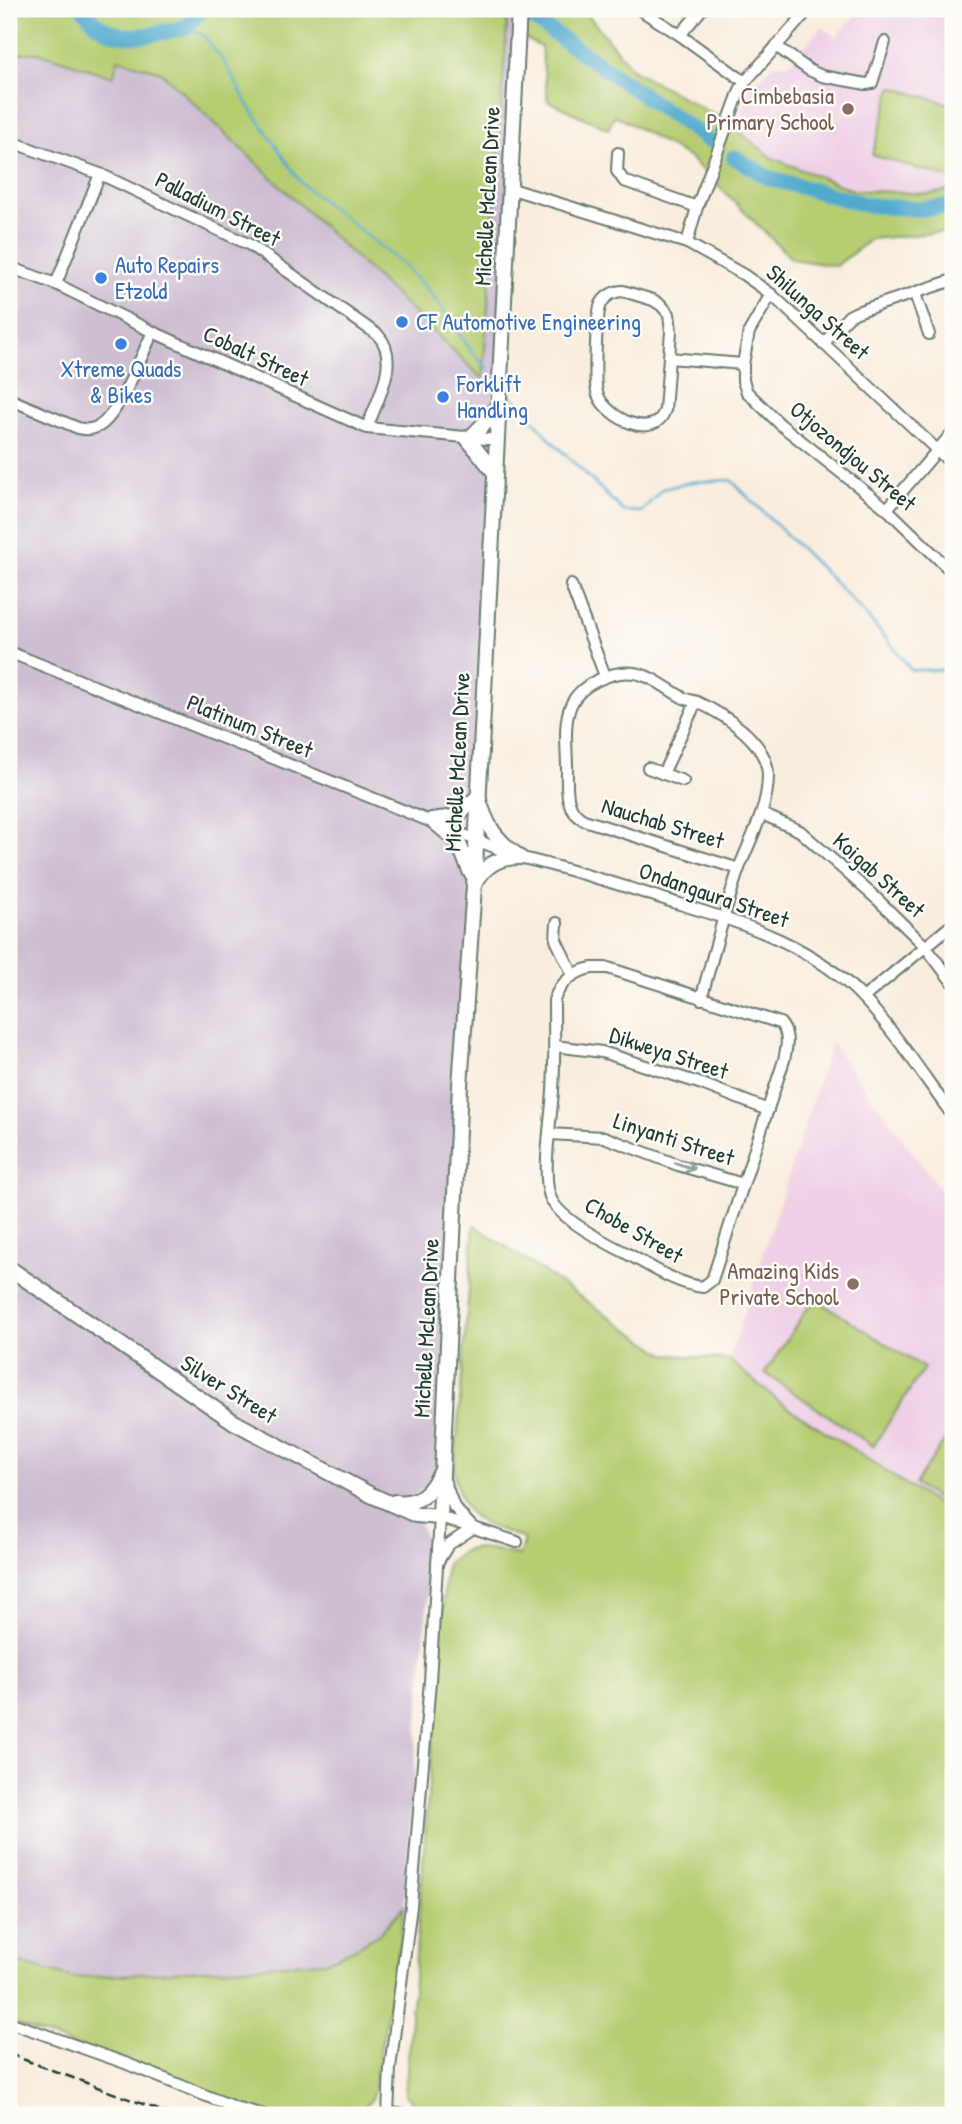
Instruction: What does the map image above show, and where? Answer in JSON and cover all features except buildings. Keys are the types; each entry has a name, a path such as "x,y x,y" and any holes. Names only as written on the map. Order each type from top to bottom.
{"street":[{"name":"Michelle McLean Drive","path":"440,1517 460,1086 474,886 512,189 519,9"},
{"path":"639,9 680,34 745,82"},
{"path":"680,34 702,9"},
{"path":"687,243 696,207 734,102 745,82 809,9"},
{"path":"776,46 822,76 866,84 872,83 877,73 885,42"},
{"name":"Palladium Street","path":"9,141 100,174 250,244 378,335 386,343 389,362 367,428"},
{"path":"618,153 617,171 624,181 696,207"},
{"path":"56,284 100,174"},
{"name":"Shilunga Street","path":"512,189 687,243 736,270 771,294 953,466"},
{"name":"Cobalt Street","path":"9,267 56,284 367,428 498,440"},
{"path":"823,344 849,316 953,280"},
{"path":"623,291 661,305 670,318 669,358 665,410 657,424 645,427 608,410 598,395 595,375 599,316 605,299 614,292 623,291"},
{"path":"669,358 743,364 750,326 771,294"},
{"path":"915,294 929,334"},
{"path":"9,399 78,428 88,430 99,426 110,417 118,403 153,331"},
{"name":"Otjozondjou Street","path":"743,364 743,381 752,399 887,509 953,573"},
{"path":"495,473 469,438 488,420 499,403"},
{"path":"887,509 953,432"},
{"path":"571,585 605,676"},
{"name":"Platinum Street","path":"9,652 476,839"},
{"name":"Nauchab Street","path":"723,917 762,814 768,772 759,748 737,726 645,676 634,673 605,676 580,693 570,708 568,718 566,792 570,808 584,820 739,869"},
{"path":"663,774 696,702"},
{"path":"648,768 683,781"},
{"path":"432,820 455,817 478,797 484,819 492,832 519,857"},
{"name":"Koigab Street","path":"762,814 800,831 878,900 925,946 953,983"},
{"path":"432,820 458,842 470,865 474,886"},
{"name":"Ondangaura Street","path":"476,839 519,857 572,870 723,917 790,943 833,971 863,998 953,1116"},
{"path":"474,886 488,866 506,857 519,857"},
{"path":"701,999 723,917"},
{"path":"557,923 556,940 573,975"},
{"path":"863,998 953,923"},
{"name":"Chobe Street","path":"608,968 780,1023 786,1030 784,1060 768,1110 712,1280 703,1287 678,1280 619,1250 573,1221 552,1201 548,1188 555,1046 554,1000 557,992 573,975 582,970 608,968"},
{"name":"Dikweya Street","path":"555,1046 602,1052 702,1084 768,1110"},
{"name":"Linyanti Street","path":"549,1134 604,1137 678,1165 743,1184"},
{"name":"Silver Street","path":"9,1268 234,1422 371,1495 416,1515 440,1517"},
{"path":"390,1502 407,1504 416,1500 433,1486 442,1469"},
{"path":"442,1469 454,1507 473,1528"},
{"path":"403,2115 386,2114 411,1906 430,1681 440,1517 516,1542"},
{"path":"436,1564 448,1545 473,1528"},
{"path":"9,2022 125,2063 234,2107 264,2115"}],"shaded area":[{"path":"9,9 521,9 478,797 460,815 460,846 474,886 442,1469 407,1504 416,1515 431,1553 404,1906 379,1934 325,1962 74,1978 9,1961"},
{"name":"Cimbebasia Primary School","path":"861,9 953,9 953,190 929,194 853,190 772,158 736,128 750,89 772,65 790,63 822,26 836,38"},
{"name":"Amazing Kids Private School","path":"831,1043 953,1207 953,1515 777,1400 729,1360"}],"green space":[{"path":"9,9 508,9 483,379 161,72 118,59 113,77 41,53 9,53"},
{"path":"519,9 583,9 632,69 727,122 772,158 853,190 929,194 953,190 953,231 871,239 836,266 792,259 691,159 615,115 608,129 548,101 541,47 517,34"},
{"path":"892,87 953,105 953,179 872,155"},
{"path":"474,1225 665,1354 729,1360 777,1400 953,1515 953,2115 430,2115 405,2095 446,1566 454,1557 471,1549 499,1550 519,1556 524,1539 477,1520 464,1504 454,1474"},
{"path":"814,1298 924,1368 873,1446 765,1373"},
{"path":"945,1440 953,1446 953,1510 915,1484"},
{"path":"404,1906 372,2099 356,2115 264,2115 9,2022 9,1960 74,1978 325,1962 379,1934"}],"waterway":[{"path":"83,9 103,28 132,36 185,28 202,9"},
{"path":"519,9 708,140"},
{"path":"185,28 203,35 224,62 249,106 302,184 400,262 430,292 472,352 488,369"},
{"path":"734,157 769,178 867,205 919,209 953,206"},
{"path":"510,394 554,443 623,511 641,512 662,489 691,482 731,480 870,620 911,670 953,670"}],"railway":[{"path":"9,2054 172,2115"}],"place":[{"name":"Cimbebasia Primary School","path":"848,109"},
{"name":"Auto Repairs Etzold","path":"101,278"},
{"name":"CF Automotive Engineering","path":"402,322"},
{"name":"Xtreme Quads & Bikes","path":"121,344"},
{"name":"Forklift Handling","path":"443,397"},
{"name":"Amazing Kids Private School","path":"853,1284"}]}
